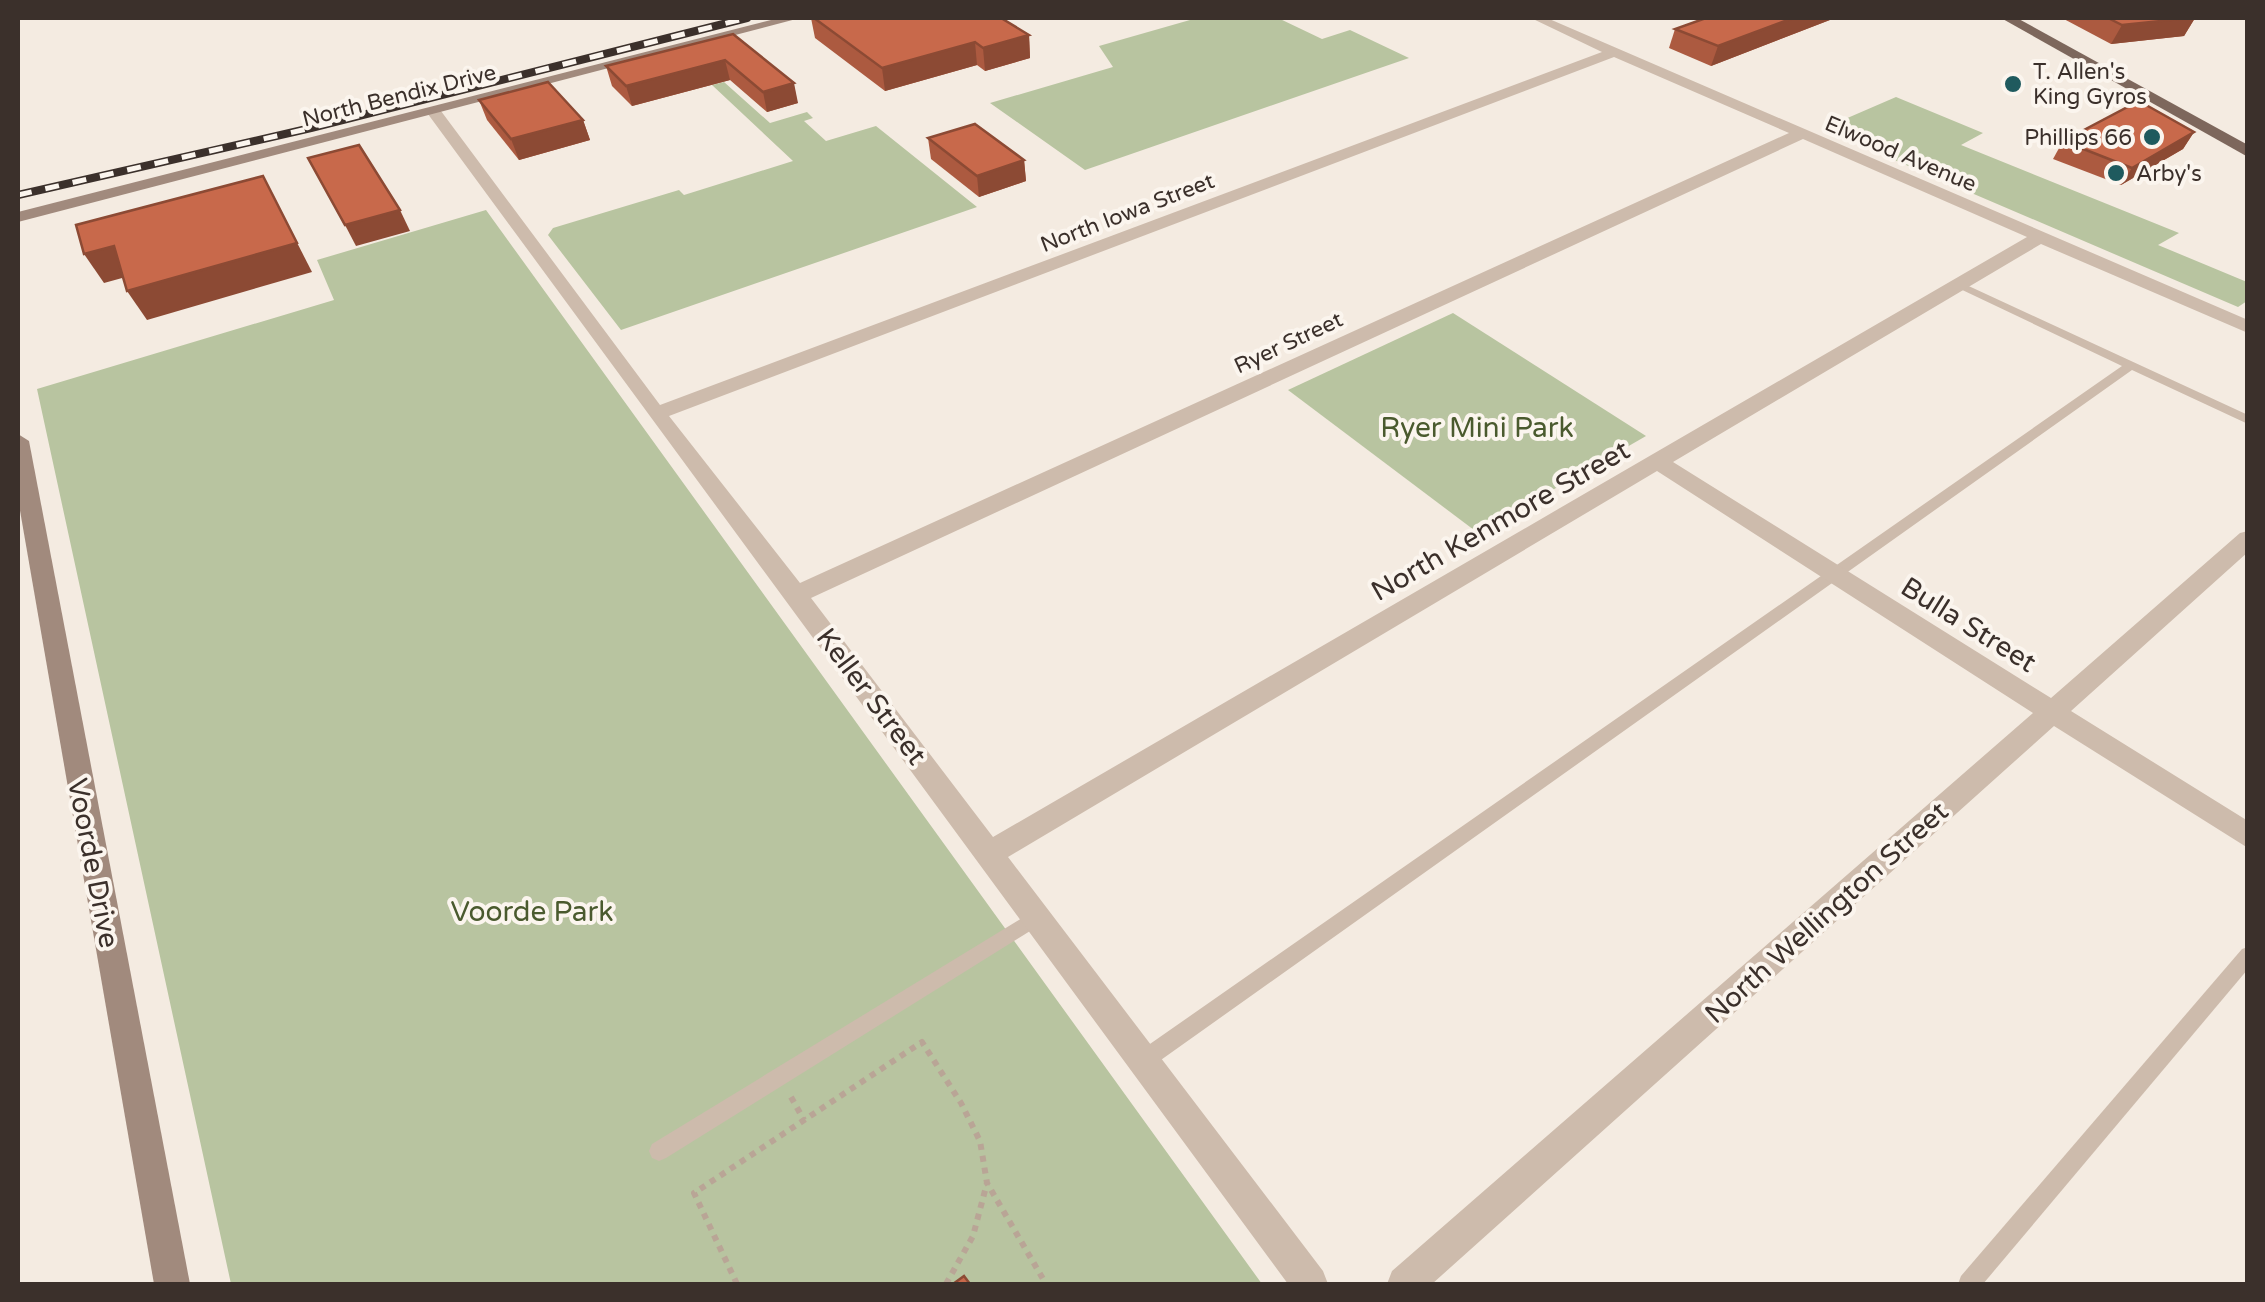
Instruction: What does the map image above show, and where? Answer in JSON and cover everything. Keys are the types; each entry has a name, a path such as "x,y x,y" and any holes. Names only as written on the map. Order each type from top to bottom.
{"main road":[{"path":"2008,18 2248,152"}],"street":[{"name":"North Bendix Drive","path":"18,216 792,18"},
{"name":"Elwood Avenue","path":"1537,18 1571,26 1614,52 2248,327"},
{"name":"North Iowa Street","path":"656,414 1614,52"},
{"name":"Keller Street","path":"433,110 656,414 796,594 1310,1284"},
{"name":"Ryer Street","path":"796,594 1802,134"},
{"name":"North Kenmore Street","path":"990,854 2040,238"},
{"name":"Voorde Drive","path":"18,441 172,1284"},
{"name":"Bulla Street","path":"1658,462 2248,836"},
{"name":"North Wellington Street","path":"1405,1284 2248,539"}],"lane":[{"path":"1960,284 2248,420"},
{"path":"1144,1060 2131,365"},
{"path":"660,1152 1038,918"},
{"path":"1969,1284 2248,955"}],"path":[{"path":"738,1284 694,1193 922,1042 980,1141 987,1183 982,1216 965,1260 946,1284"},
{"path":"987,1183 1046,1284"}],"green space":[{"path":"1197,18 1278,18 1322,39 1350,30 1409,58 1085,170 990,103 1113,67 1099,46"},
{"path":"724,82 770,123 807,112 813,118 804,121 826,141 876,126 977,207 621,330 548,235 553,228 679,190 684,195 793,161 712,85"},
{"path":"1896,97 1983,133 1961,145 2179,233 2158,245 2247,282 2247,301 2238,307 1822,129"},
{"name":"Voorde Park","path":"486,210 1262,1284 231,1284 37,389 334,300 317,260"},
{"name":"Ryer Mini Park","path":"1453,313 1646,436 1478,533 1288,390"}],"building":[{"path":"814,18 1001,18 1029,35 983,48 975,42 882,68"},
{"path":"1706,18 1793,18 1718,46 1675,29"},
{"path":"2108,18 2190,18 2122,25"},
{"path":"733,34 794,83 763,92 725,60 626,86 606,66"},
{"path":"548,82 583,120 511,139 479,100"},
{"path":"2139,101 2194,132 2132,168 2063,141"},
{"path":"975,124 1024,160 977,176 928,138"},
{"path":"359,145 400,210 345,225 308,158"},
{"path":"263,176 297,243 127,291 114,246 84,254 76,225"},
{"path":"964,1276 970,1284 953,1284"}],"railway":[{"path":"18,195 311,128 747,18"}],"place":[{"name":"T. Allen's King Gyros","path":"2013,84"},
{"name":"Phillips 66","path":"2152,137"},
{"name":"Arby's","path":"2116,173"}]}
